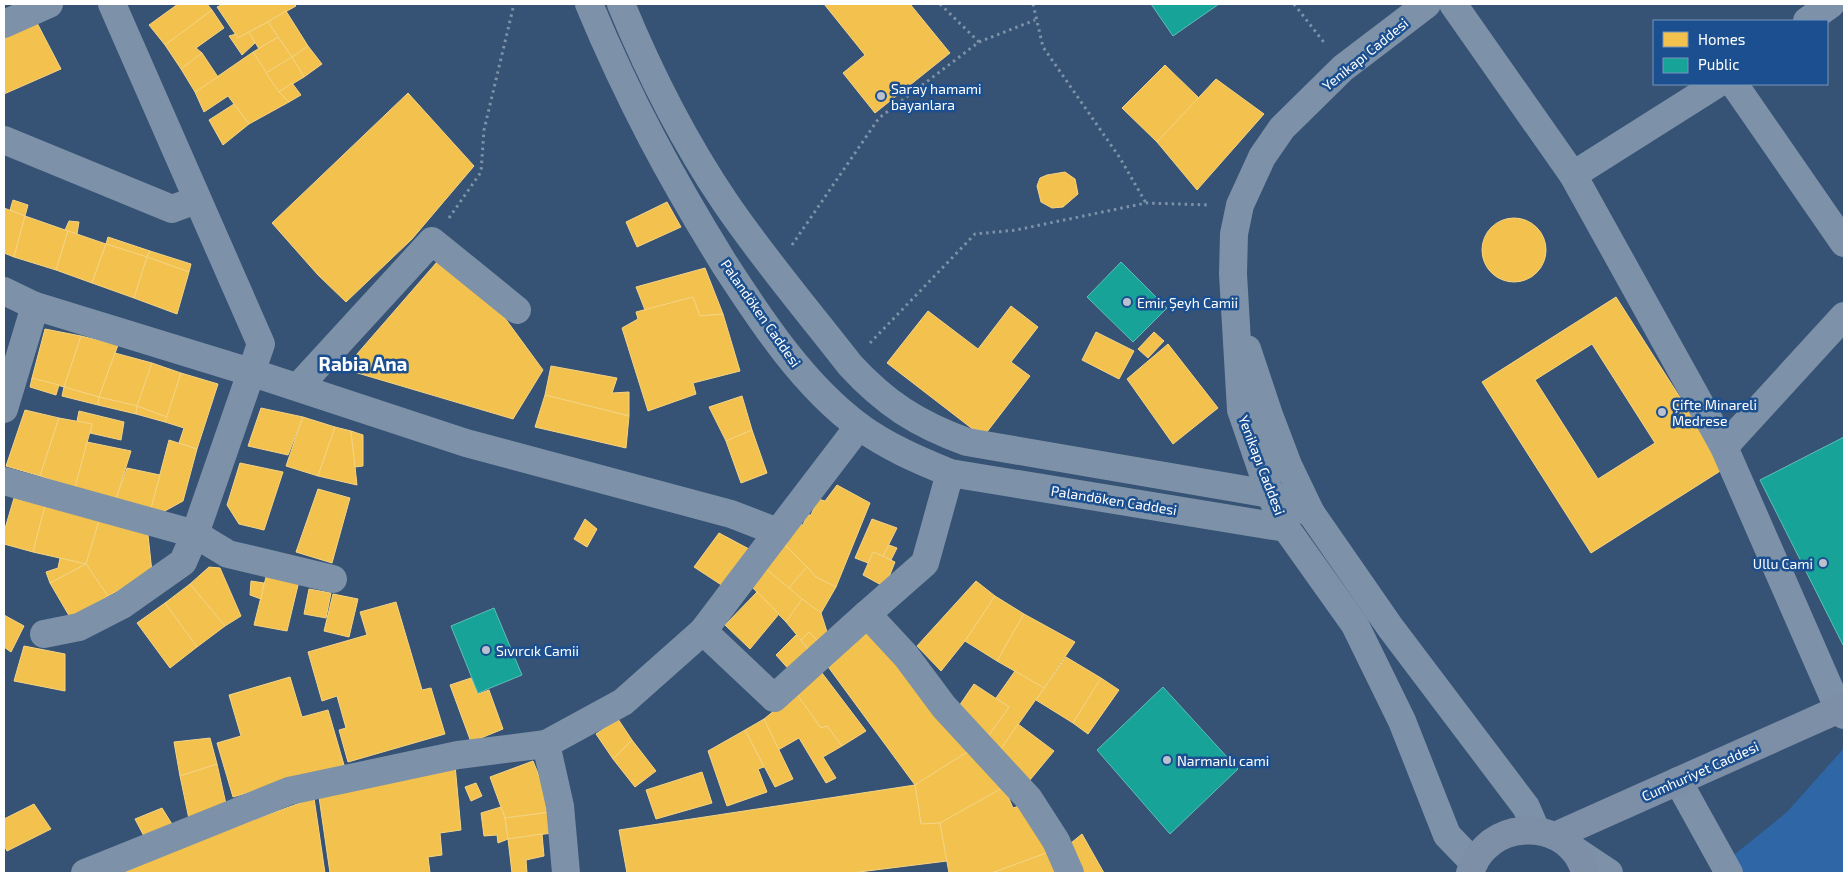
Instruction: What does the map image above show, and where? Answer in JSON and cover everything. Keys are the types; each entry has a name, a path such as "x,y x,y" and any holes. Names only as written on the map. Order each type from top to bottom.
{"main road":[{"name":"Cumhuriyet Caddesi","path":"1472,868 1485,847 1500,836 1517,830 1555,838 1678,781 1843,711"},
{"path":"1555,838 1583,866 1585,873"}],"street":[{"path":"4,24 49,4"},
{"path":"44,634 79,627 122,605 183,562 195,534 261,344 196,200 112,4"},
{"name":"Palandöken Caddesi","path":"590,4 617,70 648,134 688,205 741,289 798,366 827,398 859,426 900,453 950,473 1286,528"},
{"path":"621,4 645,59 696,157 730,208 775,269 850,364 870,387 894,406 920,423 966,442 1270,494 1311,513"},
{"name":"Yenikapı Caddesi","path":"1427,4 1344,68 1282,128 1262,157 1240,205 1234,234 1235,310 1241,410 1270,494 1286,528 1355,625 1402,721 1446,835 1472,868"},
{"path":"1453,4 1572,175 1724,448 1843,711"},
{"path":"1808,20 1831,4"},
{"path":"1572,175 1715,85"},
{"path":"1735,85 1844,243"},
{"path":"4,140 172,208 196,200"},
{"path":"298,388 432,240 517,310"},
{"path":"4,291 35,306 250,372 466,443 731,514 778,532"},
{"path":"4,409 35,306"},
{"path":"1235,310 1269,415 1288,465 1311,513 1385,620 1526,807 1555,838 1608,873"},
{"path":"1724,448 1844,316"},
{"path":"86,873 289,790 458,755 546,744 623,702 703,632 859,426"},
{"path":"703,632 774,698 925,562 950,473"},
{"path":"4,481 195,534 228,554 333,579"},
{"path":"867,614 906,656 944,707 1029,798 1056,841 1070,873"},
{"path":"546,744 560,806 566,873"},
{"path":"1678,781 1729,873"}],"path":[{"path":"432,240 481,172 484,130 514,4"},
{"path":"940,4 979,42"},
{"path":"1033,4 1035,20 1043,47 1120,158 1146,203"},
{"path":"1294,4 1344,68"},
{"path":"775,269 879,118 979,42 1035,20"},
{"path":"850,364 975,234 1016,230 1146,203 1240,205"}],"shaded area":[{"path":"1844,748 1844,873 1729,873 1724,863 1787,812"}],"building: Homes":[{"path":"178,4 207,4 212,10 165,45 149,25"},
{"path":"223,4 294,4 296,6 238,38 217,7"},
{"path":"824,4 910,4 950,53 875,113 843,73 865,55"},
{"path":"212,10 224,28 196,48 202,53 181,69 165,45"},
{"path":"286,11 308,46 292,57 268,22"},
{"path":"36,21 61,69 4,94 4,36"},
{"path":"268,22 278,37 259,49 249,32"},
{"path":"249,32 255,43 242,55 229,36 236,34 238,38"},
{"path":"278,37 292,57 266,73 253,52"},
{"path":"308,46 322,64 304,77 292,57"},
{"path":"253,52 279,92 289,102 249,124 228,96 204,112 195,92"},
{"path":"202,53 218,77 195,92 181,69"},
{"path":"292,57 304,77 279,92 266,73"},
{"path":"1165,65 1200,99 1157,142 1122,108"},
{"path":"1216,79 1264,114 1197,190 1157,142"},
{"path":"292,83 301,95 289,102 279,92"},
{"path":"408,93 474,166 412,239 346,302 318,275 272,223"},
{"path":"234,104 249,124 223,145 209,120"},
{"path":"1065,172 1075,179 1078,194 1063,207 1052,208 1041,202 1037,186 1040,178"},
{"path":"13,200 28,205 25,216 10,210"},
{"path":"667,202 681,227 637,247 626,222"},
{"path":"4,208 25,216 14,257 4,253"},
{"path":"25,216 68,231 56,270 14,257"},
{"path":"1514,218 1526,220 1537,227 1544,238 1546,250 1544,262 1537,273 1526,280 1514,282 1502,280 1491,273 1484,262 1482,250 1484,238 1491,227 1502,220"},
{"path":"69,221 79,222 77,234 65,230"},
{"path":"68,231 106,244 92,283 56,270"},
{"path":"108,237 150,251 147,257 106,244"},
{"path":"106,244 147,257 134,298 92,283"},
{"path":"150,251 191,264 189,272 147,257"},
{"path":"147,257 189,272 177,314 134,298"},
{"path":"437,262 488,295 543,370 513,419 344,369"},
{"path":"705,268 723,314 700,316 693,297 645,310 636,287"},
{"path":"693,297 700,316 723,314 740,371 693,383 696,394 648,411 622,328 638,319 636,312"},
{"name":"Çifte Minareli Medrese","path":"1616,297 1725,468 1591,553 1482,382","holes":["1592,344 1655,443 1598,479 1535,380"]},
{"path":"1011,306 1038,327 1011,362 1030,376 983,437 887,363 928,311 978,349"},
{"path":"45,329 81,336 64,387 32,378"},
{"path":"1096,332 1134,351 1119,379 1082,360"},
{"path":"1154,332 1164,341 1148,358 1138,349"},
{"path":"81,336 118,345 99,397 64,387"},
{"path":"1168,344 1218,408 1173,444 1127,379"},
{"path":"115,353 152,363 137,406 99,397"},
{"path":"152,363 181,373 167,417 137,406"},
{"path":"551,366 617,378 612,393 629,392 629,416 545,395"},
{"path":"181,373 218,384 197,449 179,443 184,428 165,422"},
{"path":"32,378 59,385 56,395 30,387"},
{"path":"64,387 99,397 98,405 62,396"},
{"path":"545,395 629,416 626,448 535,427"},
{"path":"742,396 752,430 726,441 709,407"},
{"path":"99,397 137,406 136,414 98,405"},
{"path":"137,406 167,417 165,422 136,414"},
{"path":"261,408 303,417 288,455 248,446"},
{"path":"25,410 59,418 40,476 6,466"},
{"path":"79,411 124,422 121,440 90,433 92,424 77,421"},
{"path":"303,417 335,427 318,476 286,466"},
{"path":"59,418 92,424 75,488 40,476"},
{"path":"335,427 351,431 357,485 318,476"},
{"path":"752,430 767,473 741,483 726,441"},
{"path":"351,431 363,435 363,466 355,467"},
{"path":"169,440 197,449 183,501 163,512 151,508"},
{"path":"87,442 131,451 116,499 75,488"},
{"path":"240,463 283,472 264,530 239,524 227,505"},
{"path":"127,468 160,475 151,508 116,499"},
{"path":"837,485 870,503 836,587 816,577 785,545 798,524 803,525 807,515 811,515 818,499 825,501"},
{"path":"318,489 350,498 332,563 296,552"},
{"path":"14,498 45,506 33,552 4,544 4,532"},
{"path":"45,506 99,521 86,564 33,552"},
{"path":"585,519 597,529 587,547 574,539"},
{"path":"872,519 897,528 883,556 873,552 868,563 855,558"},
{"path":"99,521 148,535 152,572 108,596 86,564"},
{"path":"719,533 749,549 723,586 694,567"},
{"path":"785,545 807,567 788,589 765,568"},
{"path":"889,545 897,548 891,560 883,556"},
{"path":"873,552 895,562 885,587 863,575"},
{"path":"60,558 86,564 50,583 46,572 58,568"},
{"path":"86,564 108,596 71,619 50,583"},
{"path":"209,567 220,568 241,616 225,626 190,584"},
{"path":"807,567 816,577 836,587 821,613 788,589"},
{"path":"765,568 802,599 786,622 750,585"},
{"path":"267,573 299,581 287,631 254,625"},
{"path":"251,581 264,583 261,599 250,595"},
{"path":"976,581 995,596 965,641 941,671 917,646"},
{"path":"190,584 225,626 197,647 165,603"},
{"path":"309,589 331,593 326,618 304,614"},
{"path":"757,592 779,614 750,649 725,625"},
{"path":"333,594 358,599 349,637 324,631"},
{"path":"995,596 1024,614 997,661 965,641"},
{"path":"802,599 821,613 828,635 823,646 809,632 801,640 786,622"},
{"path":"396,602 422,690 431,688 445,734 348,762 339,730 346,728 337,696 322,701 308,652 367,635 360,612"},
{"path":"165,603 197,647 170,668 137,623"},
{"path":"1024,614 1075,642 1044,688 997,661"},
{"path":"4,615 24,626 11,652 4,647"},
{"path":"867,625 975,747 915,785 826,664"},
{"path":"809,632 823,646 813,655 801,640"},
{"path":"796,635 813,655 792,673 776,655"},
{"path":"24,646 65,654 65,691 14,681"},
{"path":"1066,657 1101,678 1073,723 1036,700"},
{"path":"819,669 866,731 842,746 827,726 821,728 796,693"},
{"path":"1015,671 1044,688 998,753 984,742 1009,707 996,698"},
{"path":"290,677 302,717 328,710 344,765 233,797 217,743 241,736 229,695"},
{"path":"471,678 478,694 489,690 503,729 471,742 450,685"},
{"path":"1101,678 1119,690 1088,734 1073,723"},
{"path":"974,684 1009,707 984,742 955,712"},
{"path":"796,693 821,728 827,726 842,746 823,757 836,778 826,783 799,738 778,750 764,719"},
{"path":"618,719 632,740 613,759 596,734"},
{"path":"764,719 793,779 775,787 745,730"},
{"path":"1018,724 1054,751 1030,780 998,753"},
{"path":"745,730 764,767 758,769 767,792 727,806 708,751"},
{"path":"210,738 217,764 180,776 174,742"},
{"path":"632,740 656,771 635,787 613,759"},
{"path":"975,747 1004,787 940,823 921,824 915,785"},
{"path":"533,761 548,798 551,812 505,818 490,777"},
{"path":"217,764 226,804 189,819 180,776"},
{"path":"455,765 461,830 440,833 442,855 428,857 430,873 330,873 319,797"},
{"path":"702,772 712,803 656,819 646,790"},
{"path":"476,783 482,796 471,801 465,787"},
{"path":"915,785 921,824 940,823 947,861 851,873 627,873 619,830"},
{"path":"1004,787 1013,808 1019,806 1049,852 992,873 949,873 940,823"},
{"path":"314,798 325,873 106,873"},
{"path":"34,804 51,829 7,851 4,845 4,819"},
{"path":"501,807 505,818 508,839 498,843 497,835 484,836 481,813"},
{"path":"162,808 175,829 146,840 135,819"},
{"path":"551,812 552,833 508,839 505,818"},
{"path":"542,834 544,856 526,860 527,873 512,873 508,839"},
{"path":"1082,834 1104,873 1081,873 1066,847"},
{"path":"1049,852 1058,873 992,873"}],"building: Public":[{"path":"1151,4 1219,4 1173,36"},
{"name":"Emir Şeyh Camii","path":"1121,262 1167,308 1133,342 1087,297"},
{"name":"Ullu Cami","path":"1844,437 1844,647 1760,480"},
{"name":"Sıvırcık Camii","path":"494,608 522,675 478,693 451,626"},
{"name":"Narmanlı cami","path":"1163,687 1238,769 1170,834 1097,750"}],"place":[{"name":"Saray hamami bayanlara","path":"881,96"},
{"name":"Emir Şeyh Camii","path":"1127,302"},
{"name":"Çifte Minareli Medrese","path":"1662,412"},
{"name":"Ullu Cami","path":"1823,563"},
{"name":"Sıvırcık Camii","path":"486,650"},
{"name":"Narmanlı cami","path":"1167,760"}],"district":[{"name":"Rabia Ana","path":"363,363"}]}
